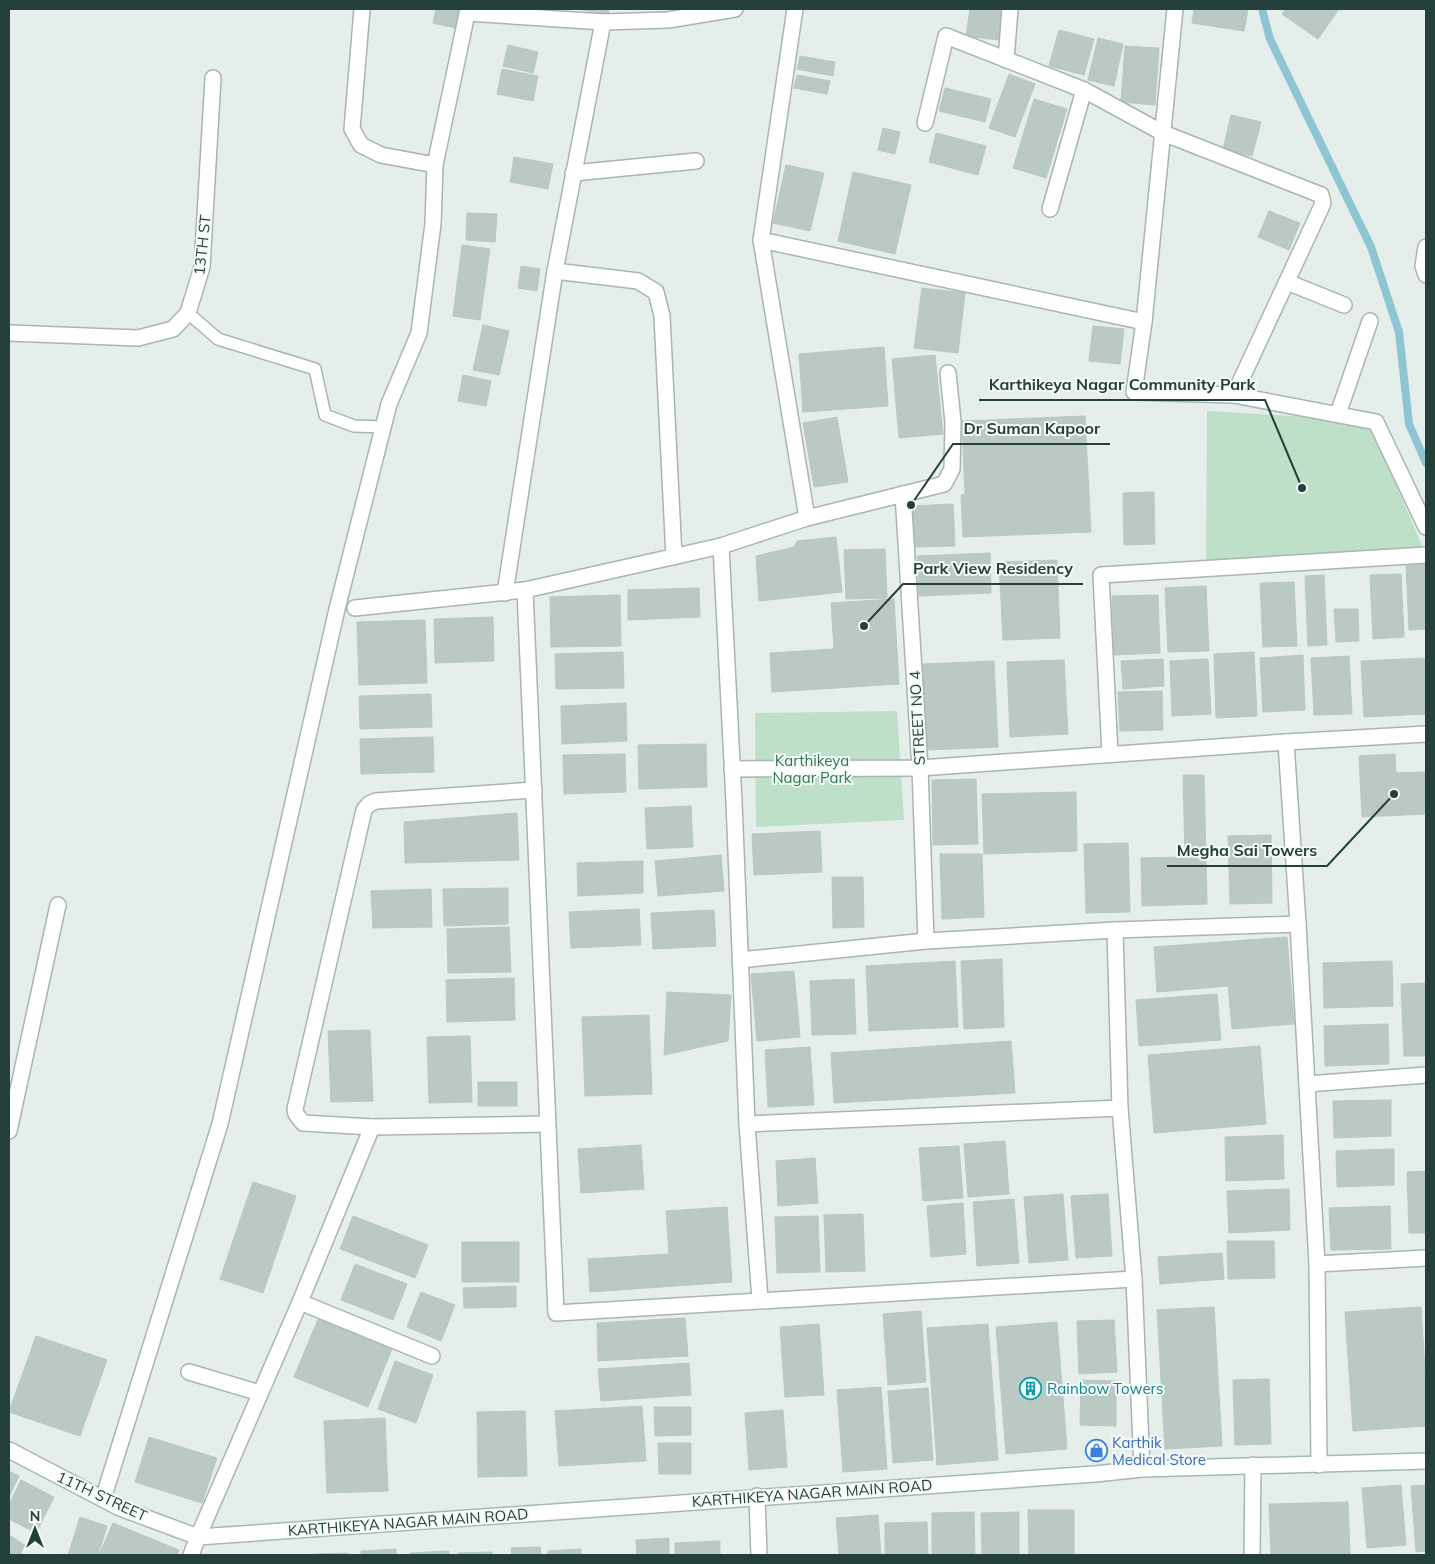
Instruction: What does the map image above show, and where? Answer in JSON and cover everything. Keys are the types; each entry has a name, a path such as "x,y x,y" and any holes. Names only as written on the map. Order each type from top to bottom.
{"street":[{"path":"362,9 352,129 361,145 382,155 435,165"},
{"path":"103,1499 220,1124 337,610 389,404 419,333 434,224 435,165 468,11 603,22 668,20 735,9"},
{"path":"795,9 761,240 807,518"},
{"path":"1006,60 1010,9"},
{"path":"1174,9 1144,322 1134,392 1234,395 1376,422 1426,527"},
{"path":"505,593 555,272 603,22"},
{"path":"925,122 946,36 1084,90 1163,134 1320,195 1323,203 1320,210 1234,395"},
{"name":"13TH ST","path":"188,313 202,267 213,78"},
{"path":"1050,209 1084,90"},
{"path":"573,173 696,161"},
{"path":"761,240 1144,322"},
{"path":"1426,247 1423,266 1426,275"},
{"path":"555,272 638,281 656,292 662,316 674,557"},
{"path":"1287,282 1344,305"},
{"path":"9,333 138,338 173,329 188,313"},
{"path":"1338,414 1370,321"},
{"path":"356,608 525,590 721,546 807,518 944,484 952,469 953,422 948,373"},
{"name":"STREET NO 4","path":"903,494 920,768 926,941"},
{"path":"721,546 748,1124 760,1300"},
{"path":"1110,754 1101,574 1426,555"},
{"path":"525,590 556,1313 1134,1279"},
{"path":"732,769 920,768 1426,734"},
{"path":"1286,742 1317,1264 1319,1465"},
{"path":"534,790 376,801 369,804 364,810 295,1109 296,1114 303,1123 372,1128 547,1124"},
{"path":"9,1131 58,905"},
{"path":"740,960 926,941 1115,930 1298,924"},
{"path":"1115,930 1120,1108 1134,1279 1142,1468"},
{"path":"1307,1084 1426,1075"},
{"path":"748,1124 1120,1108"},
{"path":"191,1555 300,1302 372,1128"},
{"path":"1317,1264 1426,1258"},
{"path":"300,1302 432,1356"},
{"path":"190,1372 260,1393"},
{"name":"11TH STREET","path":"9,1450 120,1508 198,1537"},
{"name":"KARTHIKEYA NAGAR MAIN ROAD","path":"198,1537 757,1496 1095,1474 1142,1468 1426,1461"},
{"path":"1252,1555 1253,1466"},
{"path":"757,1496 759,1555"}],"lane":[{"path":"188,313 218,339 315,369 325,415 354,426 384,426"}],"green space":[{"path":"1207,411 1295,416 1371,426 1424,550 1206,564"},
{"name":"Karthikeya Nagar Park","path":"897,711 904,820 756,827 755,713"}],"building":[{"path":"436,9 459,9 455,28 433,23"},
{"path":"582,9 609,9 608,14"},
{"path":"970,9 1003,9 999,40 966,36"},
{"path":"1194,9 1248,9 1244,31 1192,23"},
{"path":"1286,9 1339,9 1318,39 1282,14"},
{"path":"1059,30 1094,39 1084,75 1049,66"},
{"path":"1098,38 1123,44 1114,86 1088,80"},
{"path":"508,45 538,52 533,73 503,66"},
{"path":"1125,46 1159,48 1155,105 1121,102"},
{"path":"800,56 835,62 833,76 797,69"},
{"path":"502,69 538,76 533,101 497,94"},
{"path":"1009,74 1035,84 1015,137 989,128"},
{"path":"797,75 830,81 827,94 794,88"},
{"path":"945,88 991,99 985,122 939,111"},
{"path":"1034,99 1067,109 1046,178 1013,168"},
{"path":"1231,115 1261,122 1252,156 1223,149"},
{"path":"883,128 900,132 895,154 878,150"},
{"path":"936,133 986,146 978,175 929,162"},
{"path":"514,157 553,164 548,189 510,182"},
{"path":"786,165 824,173 810,231 773,223"},
{"path":"853,172 911,185 895,254 838,241"},
{"path":"1269,211 1300,223 1289,250 1258,237"},
{"path":"467,213 497,214 495,242 466,240"},
{"path":"462,245 490,249 480,320 453,316"},
{"path":"521,266 540,269 537,291 518,288"},
{"path":"922,288 965,293 958,353 914,348"},
{"path":"483,325 509,331 499,375 473,370"},
{"path":"1093,326 1124,329 1120,364 1089,361"},
{"path":"884,347 888,406 803,412 799,354"},
{"path":"935,355 943,434 899,438 892,359"},
{"path":"463,375 491,381 486,406 458,401"},
{"path":"1085,416 1091,532 963,537 961,495 965,494 962,421"},
{"path":"837,417 848,482 814,487 803,423"},
{"path":"1154,492 1155,544 1124,545 1123,493"},
{"path":"953,504 955,546 913,547 911,506"},
{"path":"836,537 842,592 759,601 756,556 794,547 797,541"},
{"path":"885,549 887,598 846,599 844,550"},
{"path":"990,553 991,593 919,596 917,556"},
{"path":"1057,560 1060,638 1003,640 999,562"},
{"path":"1426,562 1426,629 1409,630 1406,563"},
{"path":"1401,574 1404,637 1373,639 1370,575"},
{"path":"1324,575 1327,645 1308,646 1305,576"},
{"path":"1294,582 1297,646 1263,647 1260,583"},
{"path":"1206,586 1209,651 1168,652 1165,588"},
{"path":"699,588 700,617 628,620 628,590"},
{"path":"620,595 621,646 551,647 550,597"},
{"path":"1158,595 1160,653 1114,655 1112,596"},
{"path":"894,599 899,684 772,692 770,653 834,649 831,603"},
{"path":"1334,609 1358,609 1359,641 1336,642"},
{"path":"493,617 494,661 435,663 434,619"},
{"path":"425,620 427,683 359,685 357,622"},
{"path":"623,652 624,688 556,689 555,654"},
{"path":"1254,652 1257,716 1216,718 1214,654"},
{"path":"1303,655 1305,710 1263,712 1260,658"},
{"path":"1349,656 1352,714 1314,715 1311,658"},
{"path":"1426,658 1426,714 1364,717 1361,661"},
{"path":"1163,659 1164,686 1123,689 1121,661"},
{"path":"1208,659 1211,714 1172,716 1170,661"},
{"path":"1064,660 1068,734 1010,737 1007,662"},
{"path":"994,661 998,747 926,750 923,664"},
{"path":"1162,691 1163,730 1120,731 1118,692"},
{"path":"431,694 432,727 360,729 359,696"},
{"path":"626,703 627,741 562,744 561,706"},
{"path":"433,737 434,772 361,774 360,739"},
{"path":"706,744 707,787 639,789 638,745"},
{"path":"625,754 626,792 564,794 563,755"},
{"path":"1395,754 1396,773 1426,772 1426,814 1362,817 1359,756"},
{"path":"1183,775 1204,775 1207,904 1142,906 1141,858 1185,857"},
{"path":"976,779 978,844 933,845 932,780"},
{"path":"1076,792 1077,851 984,854 982,794"},
{"path":"691,806 693,847 647,849 645,808"},
{"path":"517,813 519,860 405,863 404,822"},
{"path":"820,831 822,872 754,875 752,834"},
{"path":"1271,835 1272,903 1230,904 1228,836"},
{"path":"1128,843 1130,912 1086,913 1084,844"},
{"path":"940,854 982,854 984,917 942,919"},
{"path":"721,855 724,891 658,896 655,861"},
{"path":"643,861 643,893 578,896 577,863"},
{"path":"832,877 863,877 864,927 833,928"},
{"path":"508,888 508,924 444,926 443,889"},
{"path":"431,889 432,927 373,928 371,891"},
{"path":"639,909 641,945 571,948 569,912"},
{"path":"714,910 716,946 653,949 651,913"},
{"path":"509,927 511,972 448,973 447,929"},
{"path":"1287,937 1294,1024 1232,1029 1228,986 1157,992 1154,947"},
{"path":"1002,959 1004,1027 964,1029 961,961"},
{"path":"955,961 958,1027 869,1031 866,966"},
{"path":"1392,961 1393,1006 1324,1008 1323,963"},
{"path":"794,971 800,1037 757,1041 751,974"},
{"path":"514,978 515,1020 447,1022 446,980"},
{"path":"854,979 856,1034 812,1035 810,981"},
{"path":"1426,983 1426,1056 1404,1056 1401,984"},
{"path":"667,992 731,995 728,1041 664,1055"},
{"path":"1217,994 1221,1040 1139,1046 1136,1000"},
{"path":"649,1015 652,1094 585,1096 582,1017"},
{"path":"1388,1024 1389,1064 1325,1066 1324,1026"},
{"path":"370,1030 373,1101 331,1102 328,1031"},
{"path":"470,1036 472,1102 429,1103 427,1037"},
{"path":"1011,1041 1015,1093 834,1103 831,1053"},
{"path":"1260,1046 1266,1124 1154,1133 1148,1055"},
{"path":"810,1047 814,1105 768,1107 765,1050"},
{"path":"478,1082 517,1082 517,1106 478,1106"},
{"path":"1391,1100 1391,1136 1334,1138 1333,1101"},
{"path":"1283,1135 1284,1179 1226,1181 1225,1137"},
{"path":"1005,1141 1009,1194 968,1197 964,1144"},
{"path":"641,1145 644,1189 581,1193 578,1149"},
{"path":"959,1146 963,1198 923,1201 919,1148"},
{"path":"1394,1149 1394,1185 1337,1187 1336,1151"},
{"path":"815,1158 818,1203 778,1206 776,1161"},
{"path":"1426,1171 1426,1233 1409,1233 1407,1172"},
{"path":"253,1182 296,1196 263,1293 220,1279"},
{"path":"1289,1189 1290,1230 1229,1233 1227,1191"},
{"path":"1063,1194 1068,1260 1029,1263 1024,1197"},
{"path":"1108,1194 1112,1256 1076,1258 1071,1196"},
{"path":"1014,1199 1019,1263 977,1266 973,1202"},
{"path":"963,1203 966,1254 931,1257 927,1206"},
{"path":"1390,1206 1391,1249 1331,1250 1329,1208"},
{"path":"727,1207 732,1282 590,1292 588,1259 669,1254 666,1211"},
{"path":"863,1214 865,1271 826,1272 824,1215"},
{"path":"353,1216 428,1245 415,1278 340,1249"},
{"path":"818,1216 820,1272 777,1273 775,1217"},
{"path":"1227,1241 1274,1241 1275,1278 1228,1279"},
{"path":"462,1242 519,1242 519,1282 462,1282"},
{"path":"1222,1253 1224,1279 1160,1284 1158,1257"},
{"path":"355,1264 407,1284 393,1320 341,1300"},
{"path":"516,1286 516,1307 464,1308 463,1288"},
{"path":"421,1292 455,1305 441,1341 407,1327"},
{"path":"1214,1307 1222,1446 1165,1449 1157,1310"},
{"path":"1421,1307 1426,1385 1426,1426 1353,1431 1345,1312"},
{"path":"921,1311 926,1382 888,1385 883,1314"},
{"path":"685,1318 688,1356 598,1361 597,1323"},
{"path":"318,1319 392,1349 368,1407 294,1377"},
{"path":"1114,1320 1117,1372 1079,1374 1077,1321"},
{"name":"Rainbow Towers","path":"1057,1322 1067,1449 1006,1454 996,1327"},
{"path":"819,1324 824,1395 785,1397 780,1327"},
{"path":"988,1324 998,1460 937,1465 927,1328"},
{"path":"36,1336 107,1360 80,1436 9,1412"},
{"path":"395,1361 433,1375 416,1423 378,1409"},
{"path":"689,1363 691,1395 601,1401 598,1369"},
{"path":"1269,1379 1271,1444 1235,1445 1233,1380"},
{"path":"1081,1380 1116,1381 1116,1426 1080,1425"},
{"path":"881,1387 887,1469 843,1472 837,1390"},
{"path":"928,1388 933,1460 893,1463 888,1391"},
{"path":"642,1406 646,1461 559,1466 555,1411"},
{"path":"654,1407 691,1407 691,1435 655,1436"},
{"path":"783,1410 787,1467 749,1470 745,1413"},
{"path":"525,1411 527,1476 478,1477 477,1412"},
{"path":"385,1418 388,1491 327,1493 324,1421"},
{"path":"149,1437 217,1458 202,1503 135,1482"},
{"path":"658,1443 691,1443 691,1474 659,1474"},
{"path":"9,1471 19,1476 9,1497"},
{"path":"21,1480 54,1497 36,1533 9,1519 9,1505"},
{"path":"1401,1485 1406,1545 1367,1548 1362,1488"},
{"path":"1426,1485 1426,1551 1416,1552 1411,1486"},
{"path":"1348,1502 1350,1555 1271,1555 1269,1504"},
{"path":"1028,1510 1074,1510 1074,1555 1029,1555"},
{"path":"974,1512 975,1555 932,1555 932,1513"},
{"path":"1019,1512 1019,1555 982,1555 981,1513"},
{"path":"878,1515 881,1555 839,1555 836,1518"},
{"path":"80,1517 107,1526 98,1555 68,1555"},
{"path":"927,1522 928,1555 885,1555 885,1523"},
{"path":"113,1523 179,1550 177,1555 99,1555"},
{"path":"9,1535 26,1546 21,1555 9,1555"},
{"path":"669,1538 669,1555 637,1555 636,1540"},
{"path":"720,1541 720,1555 675,1555 675,1543"},
{"path":"540,1547 541,1555 512,1555 511,1548"},
{"path":"396,1549 396,1555 361,1555 361,1551"},
{"path":"581,1549 581,1555 548,1555 548,1551"},
{"path":"449,1551 449,1555 410,1555 410,1553"},
{"path":"492,1552 492,1555 458,1555 458,1553"},
{"path":"348,1553 348,1555 316,1554"}],"waterway":[{"path":"1262,9 1270,39 1371,247 1399,332 1409,424 1426,463"}],"place":[{"name":"Karthikeya Nagar Community Park","path":"1302,488"},
{"name":"Dr Suman Kapoor","path":"911,505"},
{"name":"Park View Residency","path":"864,626"},
{"name":"Megha Sai Towers","path":"1394,794"},
{"name":"Rainbow Towers","path":"1031,1388"},
{"name":"Karthik Medical Store","path":"1096,1451"}]}
